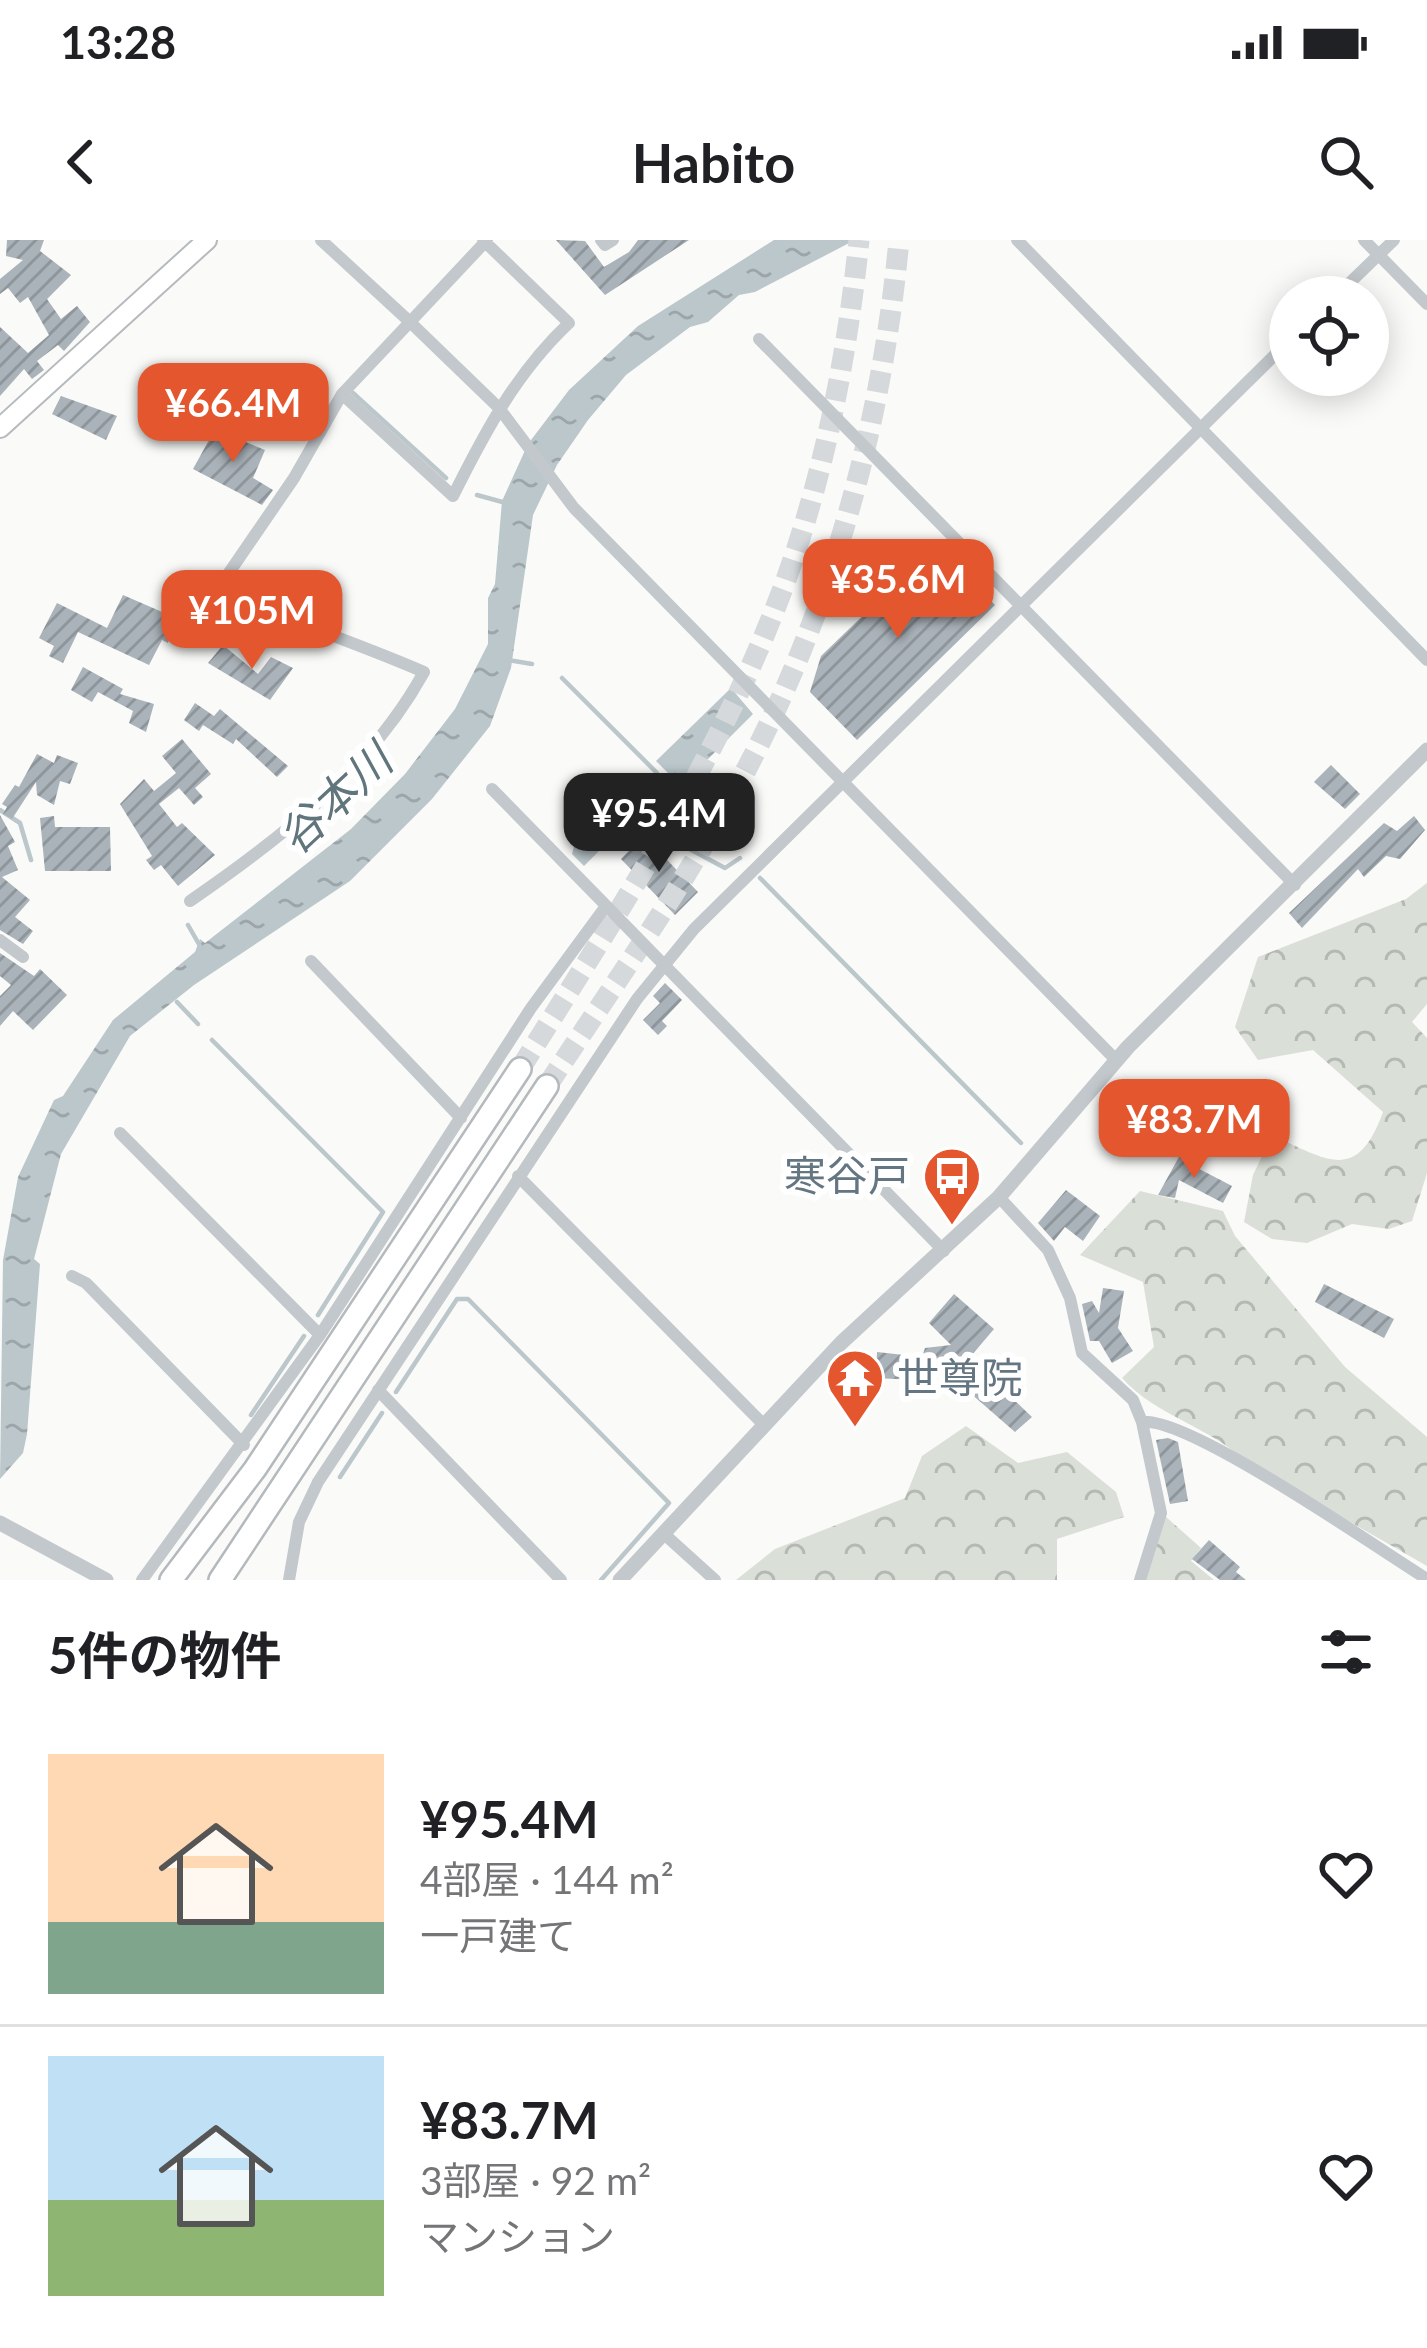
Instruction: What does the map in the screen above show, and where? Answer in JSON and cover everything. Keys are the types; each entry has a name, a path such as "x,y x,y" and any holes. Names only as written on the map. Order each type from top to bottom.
{"highway":[{"path":"171,1580 255,1468 520,1069"},
{"path":"220,1580 547,1086"},
{"path":"204,1580 282,1486"}],"main road":[{"path":"0,428 207,240"}],"street":[{"path":"321,240 502,412 574,508 1116,1060"},
{"path":"602,240 605,245 614,240"},
{"path":"1017,240 1427,660"},
{"path":"1364,240 1427,304"},
{"path":"1357,276 1394,240"},
{"path":"190,901 288,829 338,783 383,734 424,672 325,629 282,619 222,584 342,394 485,241 569,323 536,356 452,496 342,394"},
{"path":"759,339 1294,884"},
{"path":"289,1580 308,1501 518,1176 664,965 840,780 1269,360"},
{"path":"620,1580 841,1343 999,1197 1116,1060 1427,749"},
{"path":"492,788 944,1251"},
{"path":"142,1580 320,1335 531,1008 606,906"},
{"path":"0,940 23,957"},
{"path":"311,961 461,1118"},
{"path":"120,1132 320,1335"},
{"path":"518,1176 764,1425"},
{"path":"999,1197 1048,1250 1070,1298 1082,1353 1133,1400 1142,1422 1161,1513 1140,1580"},
{"path":"72,1276 86,1283 244,1444"},
{"path":"378,1390 561,1580"},
{"path":"1142,1422 1156,1420 1200,1437 1427,1579"},
{"path":"4,1526 106,1580"},
{"path":"663,1532 715,1580"}],"green space":[{"path":"1427,883 1427,1004 1412,1022 1427,1038 1427,1173 1412,1221 1389,1229 1352,1224 1307,1243 1272,1239 1244,1222 1253,1175 1272,1135 1324,1158 1351,1158 1373,1135 1383,1112 1313,1050 1258,1060 1235,1027 1258,957 1406,899"},
{"path":"1140,1191 1223,1211 1235,1236 1345,1367 1427,1437 1427,1566 1247,1463 1217,1440 1151,1403 1122,1378 1154,1347 1143,1282 1080,1255"},
{"path":"966,1426 1018,1463 1067,1452 1116,1492 1124,1517 1057,1539 1057,1580 736,1580 775,1549 905,1498 922,1456"},
{"path":"1165,1516 1201,1548 1191,1561 1214,1580 1144,1580"}],"water":[{"path":"774,240 855,240 755,292 739,295 708,322 690,327 626,375 588,420 557,465 533,515 511,668 490,726 432,799 350,881 194,985 130,1036 61,1154 34,1259 40,1264 27,1434 23,1453 0,1479 3,1260 18,1177 54,1100 63,1096 113,1020 195,952 200,939 205,943 351,829 405,774 455,709 488,644 488,598 495,584 502,501 528,444 569,390 638,326"},
{"path":"731,688 753,714 681,786 656,761"},
{"path":"645,773 653,781 634,816 584,866 572,854 575,842"}],"building":[{"path":"7,240 44,240 40,251 71,275 47,299 61,319 77,306 90,322 64,351 58,345 37,361 44,370 32,379 24,369 0,396 0,327 28,353 49,335 28,297 20,303 8,288 0,294 0,279 23,260 6,256"},
{"path":"556,240 585,241 604,267 629,252 638,240 689,240 605,295"},
{"path":"61,396 117,416 106,440 52,414"},
{"path":"206,426 265,450 253,478 273,490 262,505 193,469 209,440 201,437"},
{"path":"937,544 995,605 857,740 810,692 821,656"},
{"path":"123,595 176,618 168,643 162,640 149,665 78,632 63,663 49,656 54,646 39,638 57,603 107,628"},
{"path":"223,645 258,674 271,657 293,668 270,700 208,663"},
{"path":"83,667 123,689 120,694 154,704 146,732 129,723 133,711 98,692 92,702 71,690"},
{"path":"195,703 214,716 220,709 288,766 277,777 236,739 233,744 203,725 199,731 184,720"},
{"path":"182,739 211,774 195,788 203,797 194,805 179,788 159,804 177,827 182,823 215,855 178,886 161,865 154,870 146,860 152,856 120,804 144,779 154,791 176,773 162,756"},
{"path":"37,754 54,763 57,755 78,763 70,784 60,781 54,805 37,795 36,782 12,819 3,814 7,807 2,804 15,785 19,787"},
{"path":"1331,765 1360,794 1345,809 1314,782"},
{"path":"697,789 717,799 700,833 680,822"},
{"path":"0,815 15,842 8,846 18,870 2,877 30,900 15,917 33,931 23,944 0,930"},
{"path":"54,816 55,827 110,827 111,871 45,871 40,818"},
{"path":"1414,816 1425,830 1400,859 1386,856 1364,877 1358,869 1302,928 1289,913 1384,823 1397,831"},
{"path":"644,836 698,892 675,915 621,859"},
{"path":"0,953 34,976 40,969 67,995 33,1030 13,1011 0,1026 0,996 11,985 0,976"},
{"path":"665,983 682,1000 662,1021 667,1026 658,1035 643,1020 660,1003 653,996"},
{"path":"1185,1146 1182,1160 1232,1186 1223,1203 1179,1180 1175,1198 1158,1195"},
{"path":"1066,1190 1100,1216 1083,1241 1065,1227 1054,1241 1038,1223"},
{"path":"1324,1284 1394,1319 1384,1338 1315,1302"},
{"path":"1103,1288 1124,1291 1118,1328 1133,1351 1112,1363 1099,1341 1090,1341 1082,1304 1092,1301 1099,1313"},
{"path":"954,1294 994,1329 971,1356 984,1383 990,1377 1032,1417 1015,1432 961,1385 953,1368 916,1373 915,1380 876,1378 877,1352 922,1357 925,1348 951,1345 929,1323"},
{"path":"1156,1440 1178,1442 1188,1501 1170,1504"},
{"path":"1209,1540 1240,1567 1236,1572 1246,1580 1220,1580 1192,1559"}],"waterway":[{"path":"353,393 446,478"},
{"path":"477,495 506,503"},
{"path":"508,660 532,664"},
{"path":"562,678 657,773 641,823 725,868 740,858"},
{"path":"0,810 20,823 31,860"},
{"path":"760,878 1021,1143"},
{"path":"188,925 200,946"},
{"path":"177,1002 198,1024"},
{"path":"212,1040 383,1212 318,1315"},
{"path":"396,1392 457,1299 468,1299 669,1503 601,1580"},
{"path":"251,1415 304,1336"},
{"path":"340,1477 382,1413"}],"tunnel":[{"path":"520,1069 664,835 757,652 798,546 822,460 848,328 859,240"},
{"path":"547,1086 724,811 804,644 866,446 899,240"}],"place":[{"name":"寒谷戸","path":"952,1227"},
{"name":"世尊院","path":"855,1429"}],"water label":[{"name":"谷本川","path":"335,799"}]}
